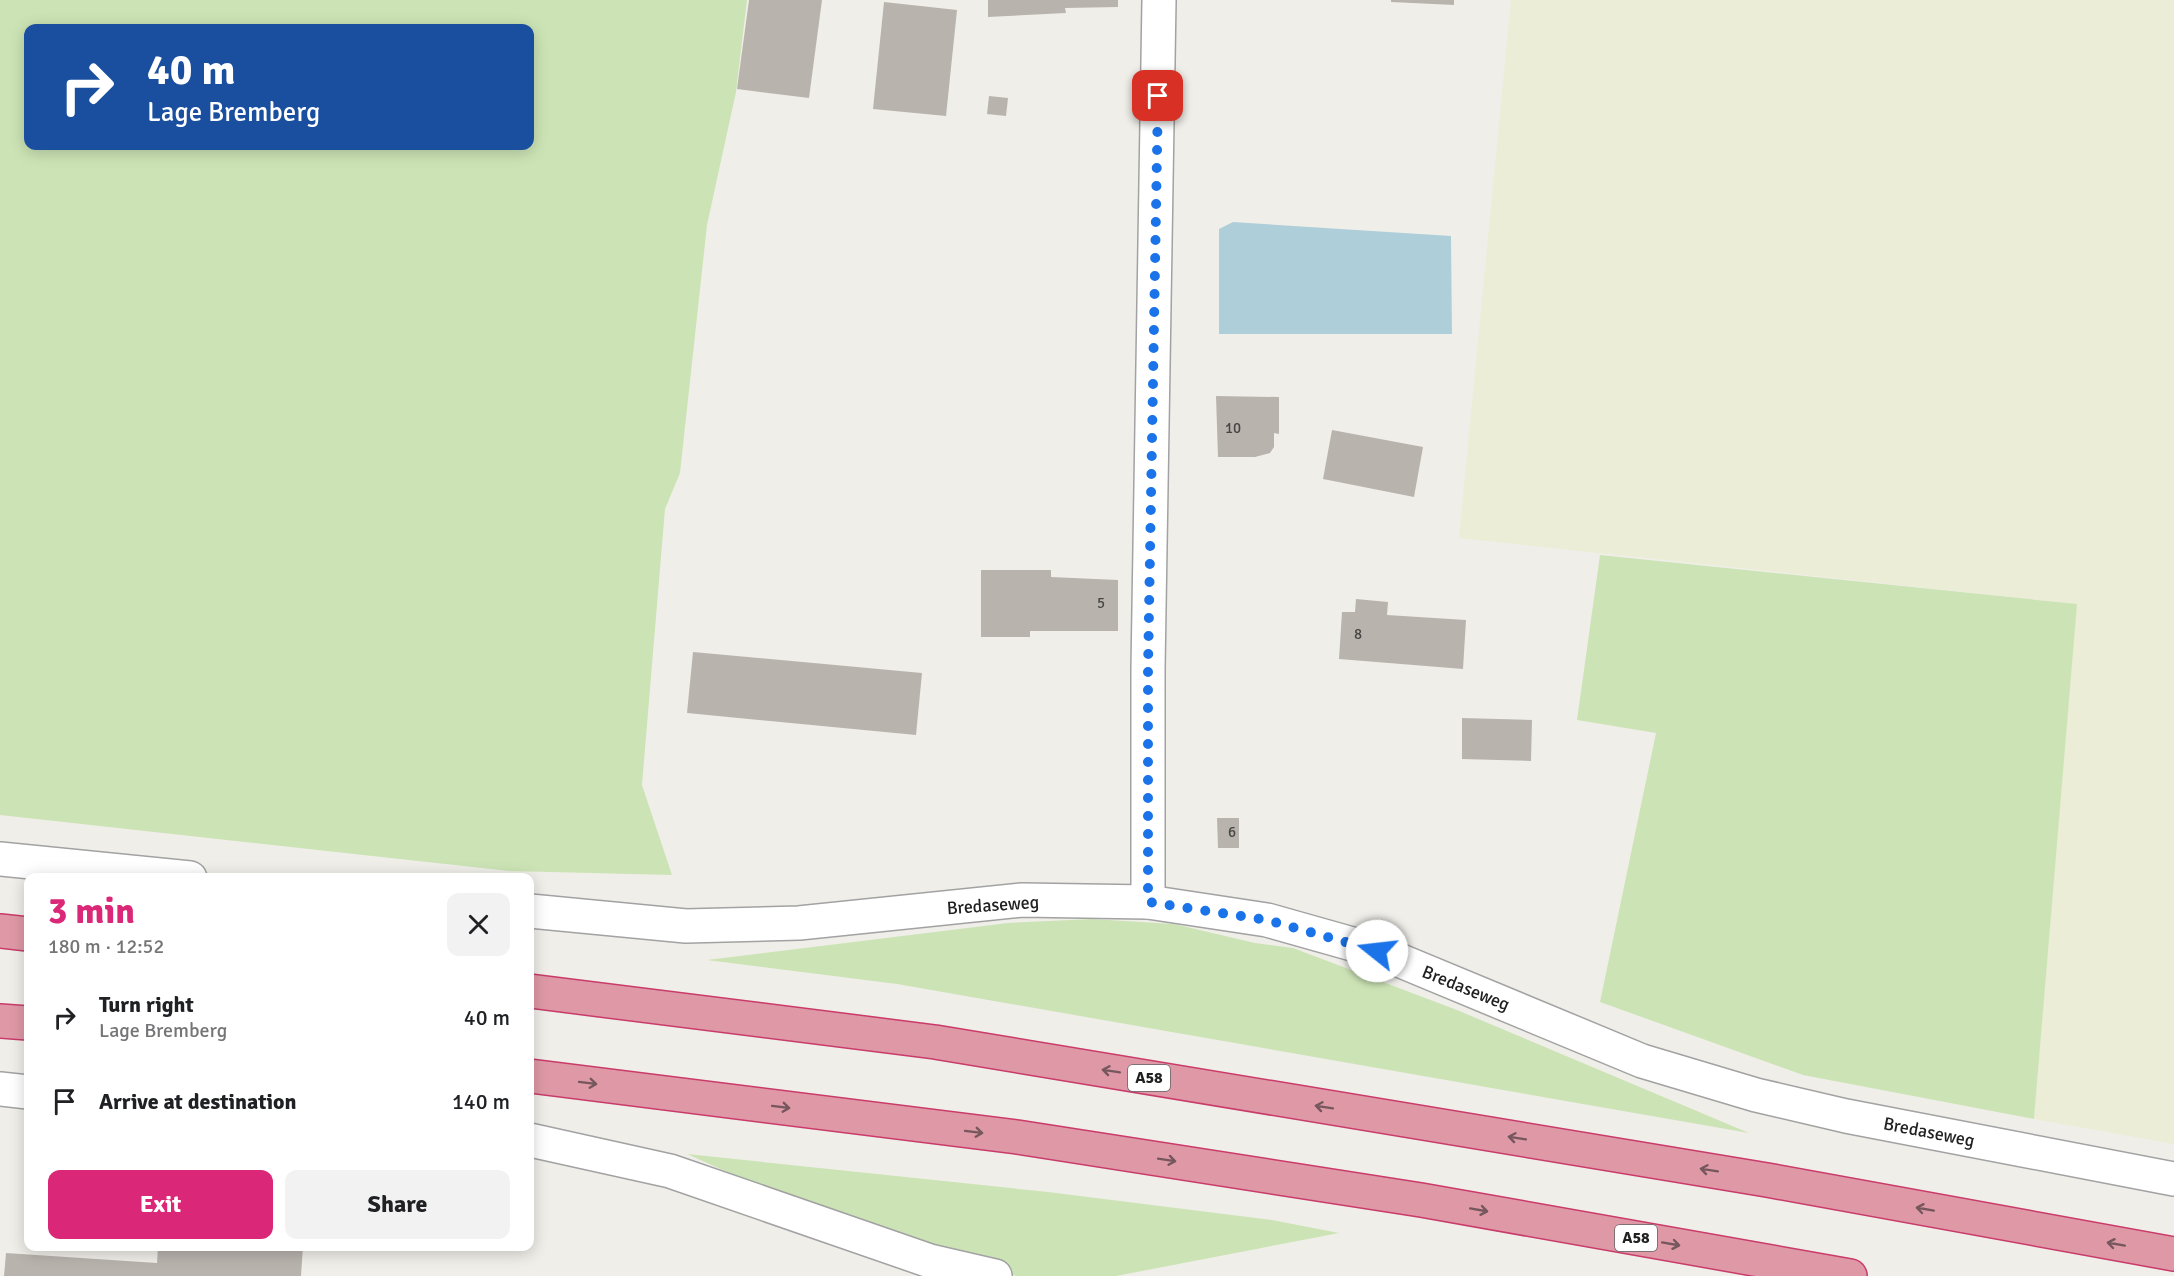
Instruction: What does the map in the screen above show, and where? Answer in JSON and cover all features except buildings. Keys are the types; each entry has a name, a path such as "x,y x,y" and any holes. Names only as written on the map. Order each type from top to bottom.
{"highway":[{"path":"0,931 24,934"},
{"name":"A58","path":"534,992 935,1042 1767,1180 2174,1254"},
{"path":"0,1021 24,1023"},
{"name":"A58","path":"534,1077 1017,1137 1421,1200 1850,1276"}],"street":[{"path":"1148,902 1148,669 1159,0"},
{"path":"0,859 140,873"},
{"name":"Bredaseweg","path":"534,911 686,926 799,923 1022,900 1148,902 1267,920 1377,951 1642,1061 1756,1095 1846,1116 2174,1179"},
{"path":"0,1089 24,1092"},
{"path":"534,1141 670,1171 930,1261 995,1276"}],"green space":[{"path":"0,0 747,0 736,92 707,225 680,473 665,509 642,785 672,875 509,871 0,815"},
{"path":"1511,0 2174,0 2174,1144 2034,1119 2076,604 1459,538"},
{"path":"1600,555 2077,604 2034,1119 1803,1075 1600,1002 1656,733 1577,720"},
{"path":"1092,919 1174,924 1255,943 1293,948 1457,1010 1749,1133 897,984 707,960 1008,923"},
{"path":"687,1154 1048,1192 1272,1220 1339,1233 1116,1276 1017,1276 958,1264 845,1225"}],"water":[{"path":"1233,222 1451,236 1452,334 1219,334 1219,229"}],"route":[{"path":"1158,96 1148,669 1148,902 1267,920 1377,951"}]}
